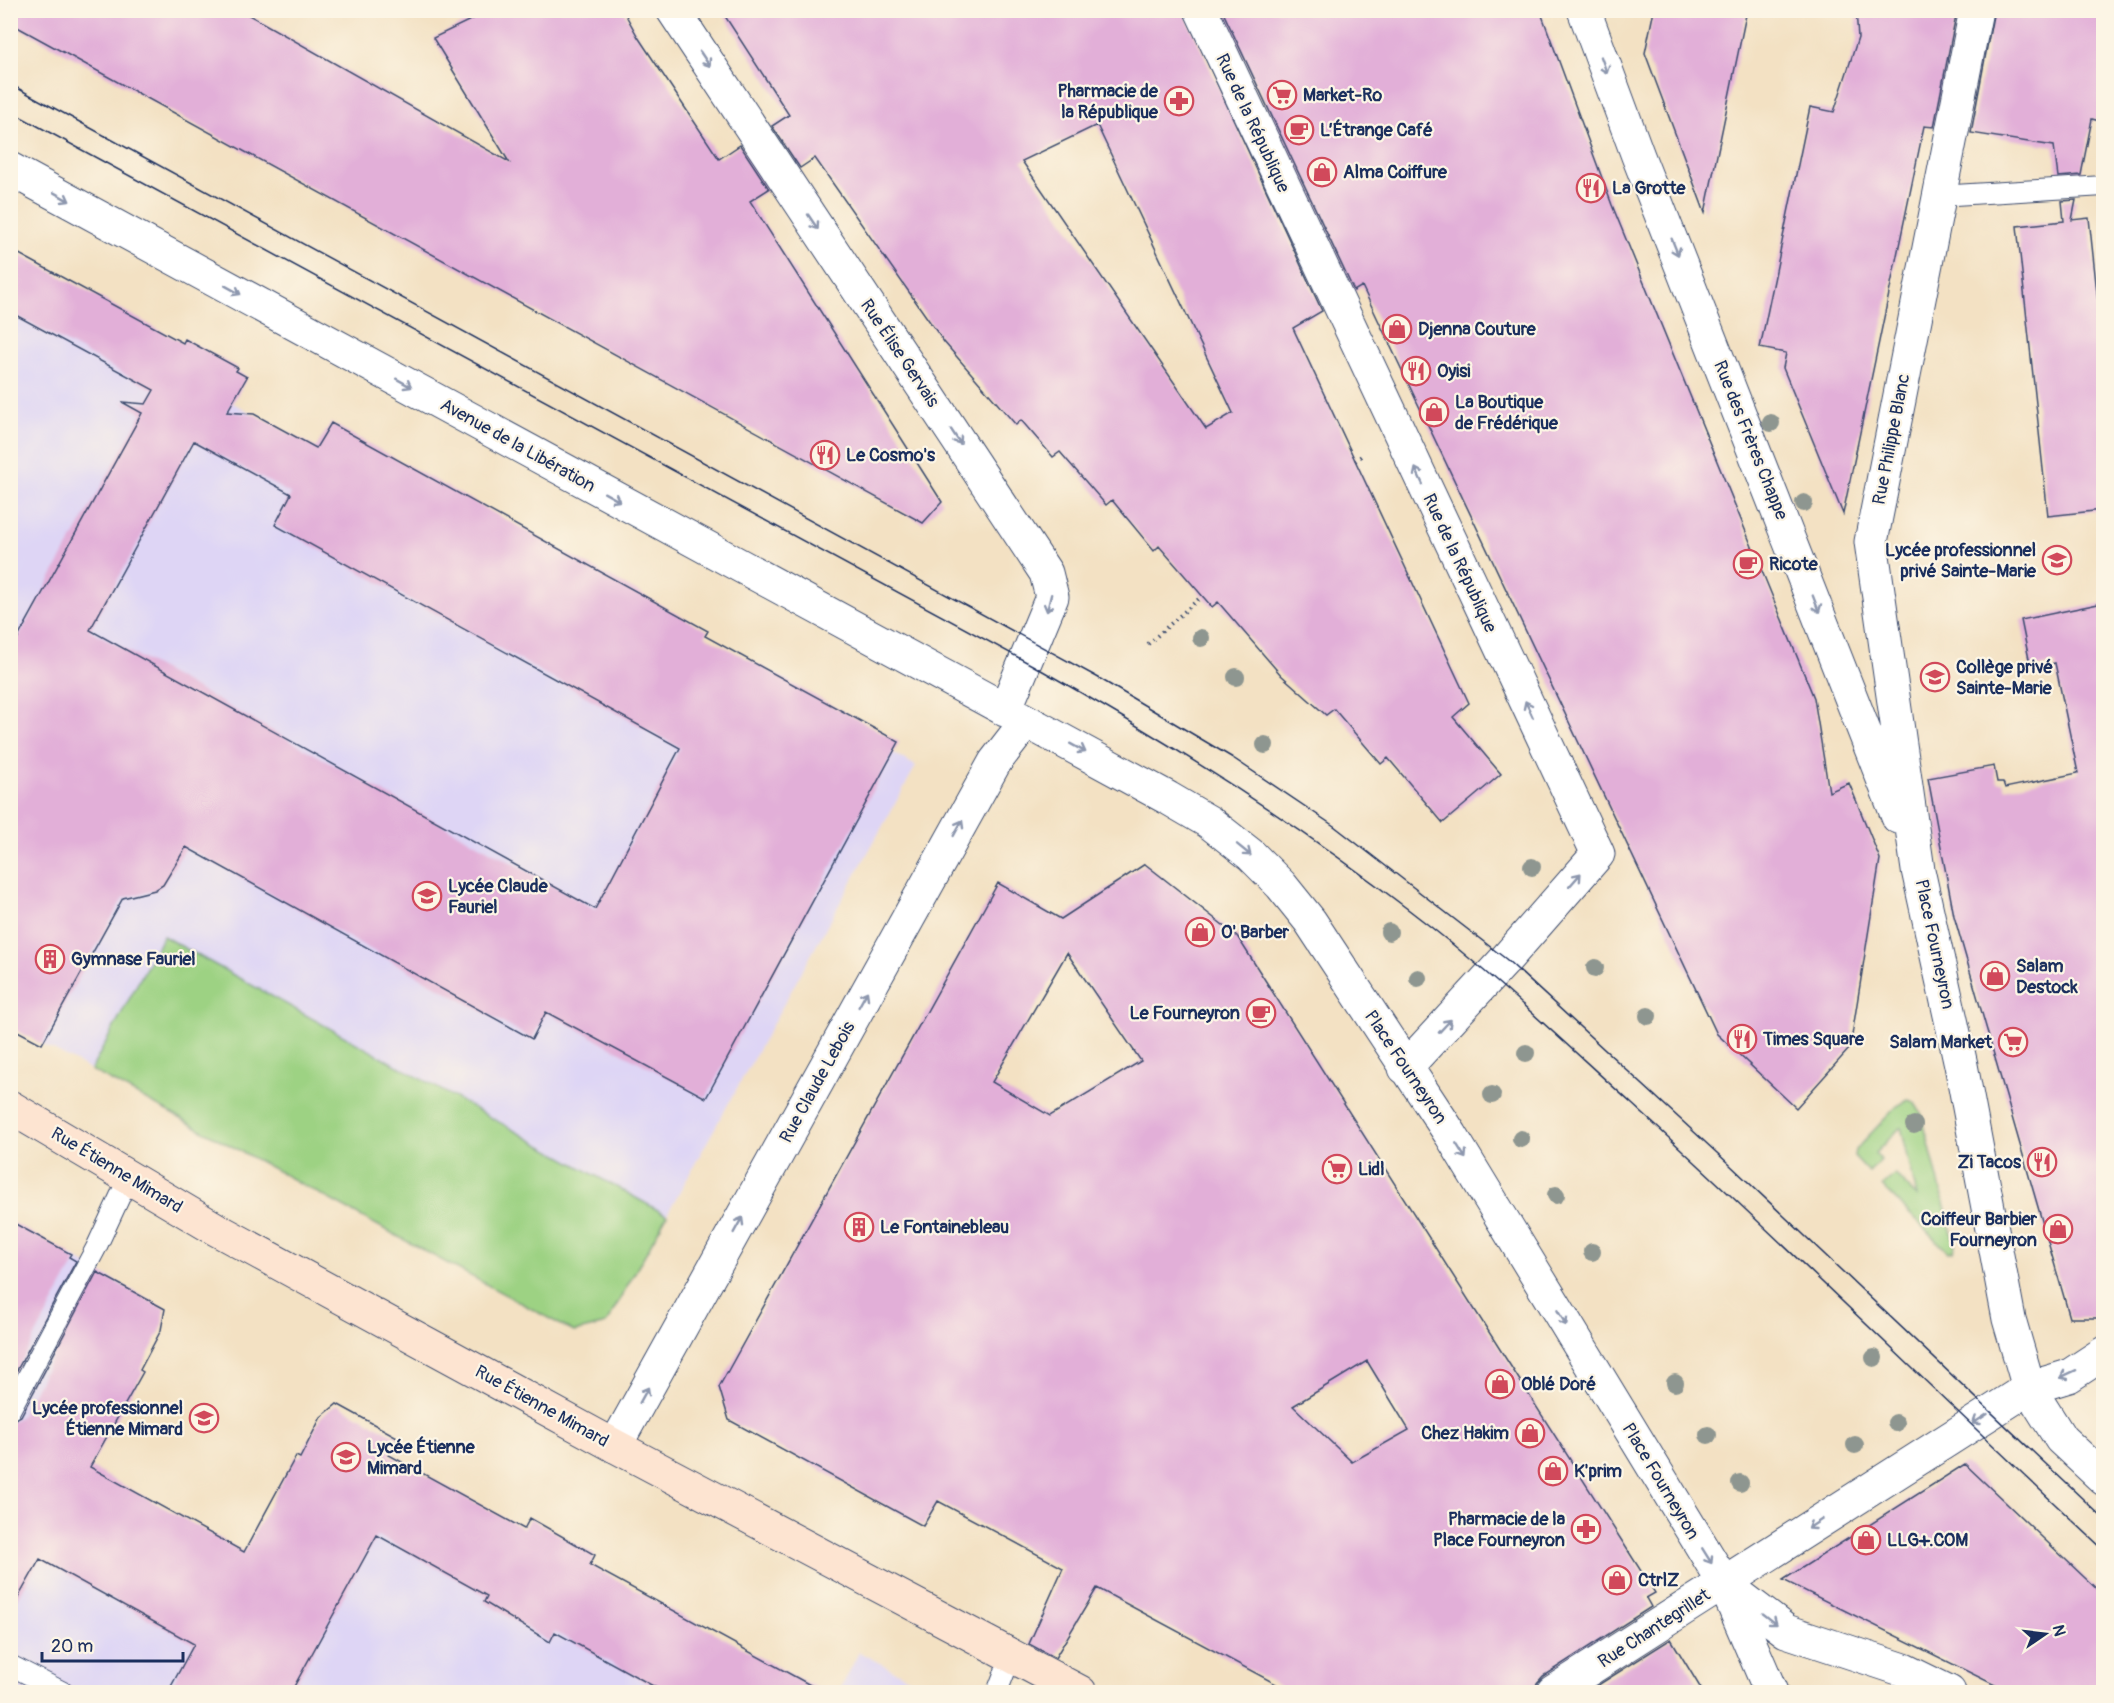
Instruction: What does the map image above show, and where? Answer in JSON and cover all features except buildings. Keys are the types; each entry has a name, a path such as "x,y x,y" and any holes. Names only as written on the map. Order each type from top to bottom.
{"main road":[{"name":"Rue Étienne Mimard","path":"10,1107 214,1227 615,1446 1080,1692"}],"street":[{"name":"Rue Élise Gervais","path":"673,10 1046,573 1052,597 1016,716"},
{"name":"Rue de la République","path":"1201,10 1598,854 1506,959 1405,1068"},
{"name":"Rue des Frères Chappe","path":"1584,10 1638,156 1755,449 1918,870"},
{"name":"Rue Philippe Blanc","path":"1918,870 1871,542 1976,10"},
{"name":"Avenue de la Libération","path":"10,169 1016,716"},
{"name":"Place Fourneyron","path":"1016,716 1209,822 1251,855 1281,885 1310,921 1451,1136 1724,1583"},
{"name":"Rue Claude Lebois","path":"615,1446 994,762 1016,716"},
{"name":"Place Fourneyron","path":"1918,870 1961,1065 2009,1318 2029,1388 2061,1439 2103,1479"},
{"path":"1724,1583 2029,1388 2069,1376 2103,1353"},
{"path":"1724,1583 1771,1692"},
{"path":"1724,1583 1786,1631 1904,1670 1949,1692"},
{"name":"Rue Chantegrillet","path":"1553,1692 1724,1583"}],"lane":[{"path":"1938,196 2103,189"},
{"path":"10,1410 96,1248 129,1177"},
{"path":"997,1692 1011,1656"},
{"path":"10,1665 63,1692"}],"path":[{"path":"1148,644 1202,596"}],"shaded area":[{"name":"Lycée Claude Fauriel","path":"10,249 183,343 185,339 247,377 233,403 316,448 331,423 392,457 387,466 708,631 700,646 733,664 738,654 791,682 785,693 841,723 846,713 899,742 893,753 916,766 606,1324 574,1332 11,1027"},
{"name":"Lycée Étienne Mimard","path":"10,1221 165,1309 161,1330 140,1369 143,1372 90,1467 244,1552 296,1456 300,1457 321,1417 337,1404 399,1438 389,1456 523,1529 530,1518 595,1555 590,1566 824,1692 11,1692"},
{"path":"859,1652 934,1692 839,1692"}],"green space":[{"path":"163,936 667,1215 606,1324 574,1332 91,1070"},
{"path":"1908,1100 1914,1102 1921,1113 1955,1245 1953,1251 1948,1252 1882,1186 1895,1174 1917,1196 1901,1127 1875,1153 1881,1160 1869,1172 1854,1156 1855,1150 1897,1106"}],"tram line":[{"path":"10,84 1097,677 1233,758 1334,826 1506,959 1729,1164 2104,1519"},
{"path":"10,111 1034,666 1179,751 1273,812 1364,876 1438,933 1549,1028 1691,1158 2104,1550"}],"place":[{"name":"Market-Ro","path":"1282,95"},
{"name":"Pharmacie de la République","path":"1179,101"},
{"name":"L’Étrange Café","path":"1299,130"},
{"name":"Alma Coiffure","path":"1322,172"},
{"name":"La Grotte","path":"1591,188"},
{"name":"Djenna Couture","path":"1397,329"},
{"name":"Oyisi","path":"1416,371"},
{"name":"La Boutique de Frédérique","path":"1434,412"},
{"name":"Le Cosmo's","path":"825,455"},
{"name":"Lycée professionnel privé Sainte-Marie","path":"2057,560"},
{"name":"Ricote","path":"1748,564"},
{"name":"Collège privé Sainte-Marie","path":"1935,677"},
{"name":"Lycée Claude Fauriel","path":"427,896"},
{"name":"O' Barber","path":"1200,932"},
{"name":"Gymnase Fauriel","path":"50,959"},
{"name":"Salam Destock","path":"1995,976"},
{"name":"Le Fourneyron","path":"1261,1013"},
{"name":"Times Square","path":"1742,1039"},
{"name":"Salam Market","path":"2013,1042"},
{"name":"Zi Tacos","path":"2042,1162"},
{"name":"Lidl","path":"1337,1169"},
{"name":"Le Fontainebleau","path":"859,1227"},
{"name":"Coiffeur Barbier Fourneyron","path":"2058,1229"},
{"name":"Oblé Doré","path":"1500,1384"},
{"name":"Lycée professionnel Étienne Mimard","path":"204,1418"},
{"name":"Chez Hakim","path":"1530,1433"},
{"name":"Lycée Étienne Mimard","path":"346,1457"},
{"name":"K'prim","path":"1553,1471"},
{"name":"Pharmacie de la Place Fourneyron","path":"1586,1529"},
{"name":"LLG+.COM","path":"1866,1540"},
{"name":"CtrlZ","path":"1617,1580"}]}
